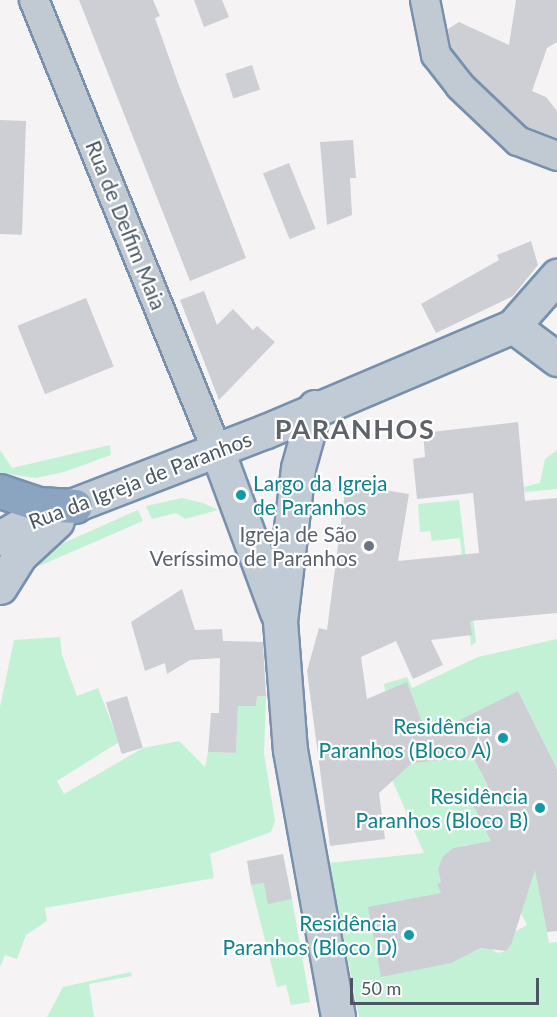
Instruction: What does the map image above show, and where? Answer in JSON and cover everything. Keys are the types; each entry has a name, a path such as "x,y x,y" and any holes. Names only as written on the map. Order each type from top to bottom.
{"highway":[{"path":"0,490 38,504 75,506"}],"main road":[{"path":"557,276 513,326 557,359"},
{"name":"Rua da Igreja de Paranhos","path":"0,538 22,525 217,450 513,326"},
{"path":"315,407 298,468 280,621 290,750 338,1017"},
{"path":"217,450 280,621"},
{"path":"0,587 36,537 75,506"}],"street":[{"name":"Rua de Delfim Maia","path":"34,0 217,450"},
{"path":"425,0 436,56 460,86 489,117 518,141 557,156"}],"green space":[{"path":"110,445 111,455 64,472 36,478 0,473 0,450 12,468"},
{"path":"557,450 557,489 525,492 524,487 540,483 545,459"},
{"path":"182,498 203,503 218,510 185,519 176,513 152,519 146,506"},
{"path":"459,500 476,642 471,646 460,538 432,541 430,531 420,532 418,504"},
{"path":"138,510 143,521 39,566 35,557"},
{"path":"60,637 62,655 77,696 98,688 119,742 57,781 64,794 143,748 179,741 205,767 208,752 236,753 238,706 256,706 257,696 266,696 264,753 275,821 271,832 210,854 214,878 45,908 47,921 26,935 17,959 5,955 0,967 0,707 14,640"},
{"path":"557,639 557,768 518,775 549,943 557,942 557,1017 359,1017 329,863 424,853 383,759 390,718 384,684 407,677 412,688 478,657","holes":["518,691 549,754 487,785 456,722","467,845 492,856 527,925 512,933 511,945 506,951 498,953 486,946 472,953 437,884 441,882 438,870 442,857 453,848"]},
{"path":"264,883 292,899 310,1002 291,1005 286,985 277,987 251,885"},
{"path":"131,972 132,976 89,984 94,1017 47,1017 63,987"}],"building":[{"path":"79,0 153,0 160,16 155,18 178,83 246,258 190,281"},
{"path":"194,0 222,0 229,17 204,27"},
{"path":"516,0 557,0 557,42 547,48 532,91 546,97 557,111 557,138 527,127 472,75 451,48 448,29 459,22 509,45"},
{"path":"252,65 260,90 233,98 225,74"},
{"path":"0,120 26,121 22,235 0,234"},
{"path":"353,140 356,178 350,178 352,215 327,225 320,142"},
{"path":"289,163 316,229 290,239 263,173"},
{"path":"531,241 538,265 513,296 436,333 421,304 499,260 497,255"},
{"path":"204,291 217,325 233,309 253,330 257,326 275,342 219,400 180,300"},
{"path":"86,298 114,367 45,394 17,326"},
{"path":"518,422 525,501 557,498 557,613 470,621 472,635 431,640 443,665 413,679 396,641 361,657 367,699 407,682 427,736 518,691 557,769 557,931 547,932 535,870 511,945 506,951 481,948 451,963 381,977 368,907 441,893 437,884 441,882 438,870 442,857 453,848 491,841 469,796 488,786 473,757 412,763 379,793 385,839 330,846 307,671 319,628 327,630 346,484 409,494 398,561 479,553 473,493 417,499 413,459 425,457 423,433"},
{"path":"182,589 195,630 222,629 223,641 263,642 266,696 257,696 256,706 238,706 236,753 208,752 211,713 219,713 220,658 190,660 167,674 165,663 145,671 131,622"},
{"path":"127,696 143,748 122,754 106,702"},
{"path":"283,854 292,899 268,904 264,883 251,885 247,861"}],"place":[{"name":"Largo da Igreja de Paranhos","path":"241,495"},
{"name":"Igreja de São Veríssimo de Paranhos","path":"369,546"},
{"name":"Residência Paranhos (Bloco A)","path":"503,738"},
{"name":"Residência Paranhos (Bloco B)","path":"540,808"},
{"name":"Residência Paranhos (Bloco D)","path":"409,935"}],"district":[{"name":"PARANHOS","path":"355,429"}]}
